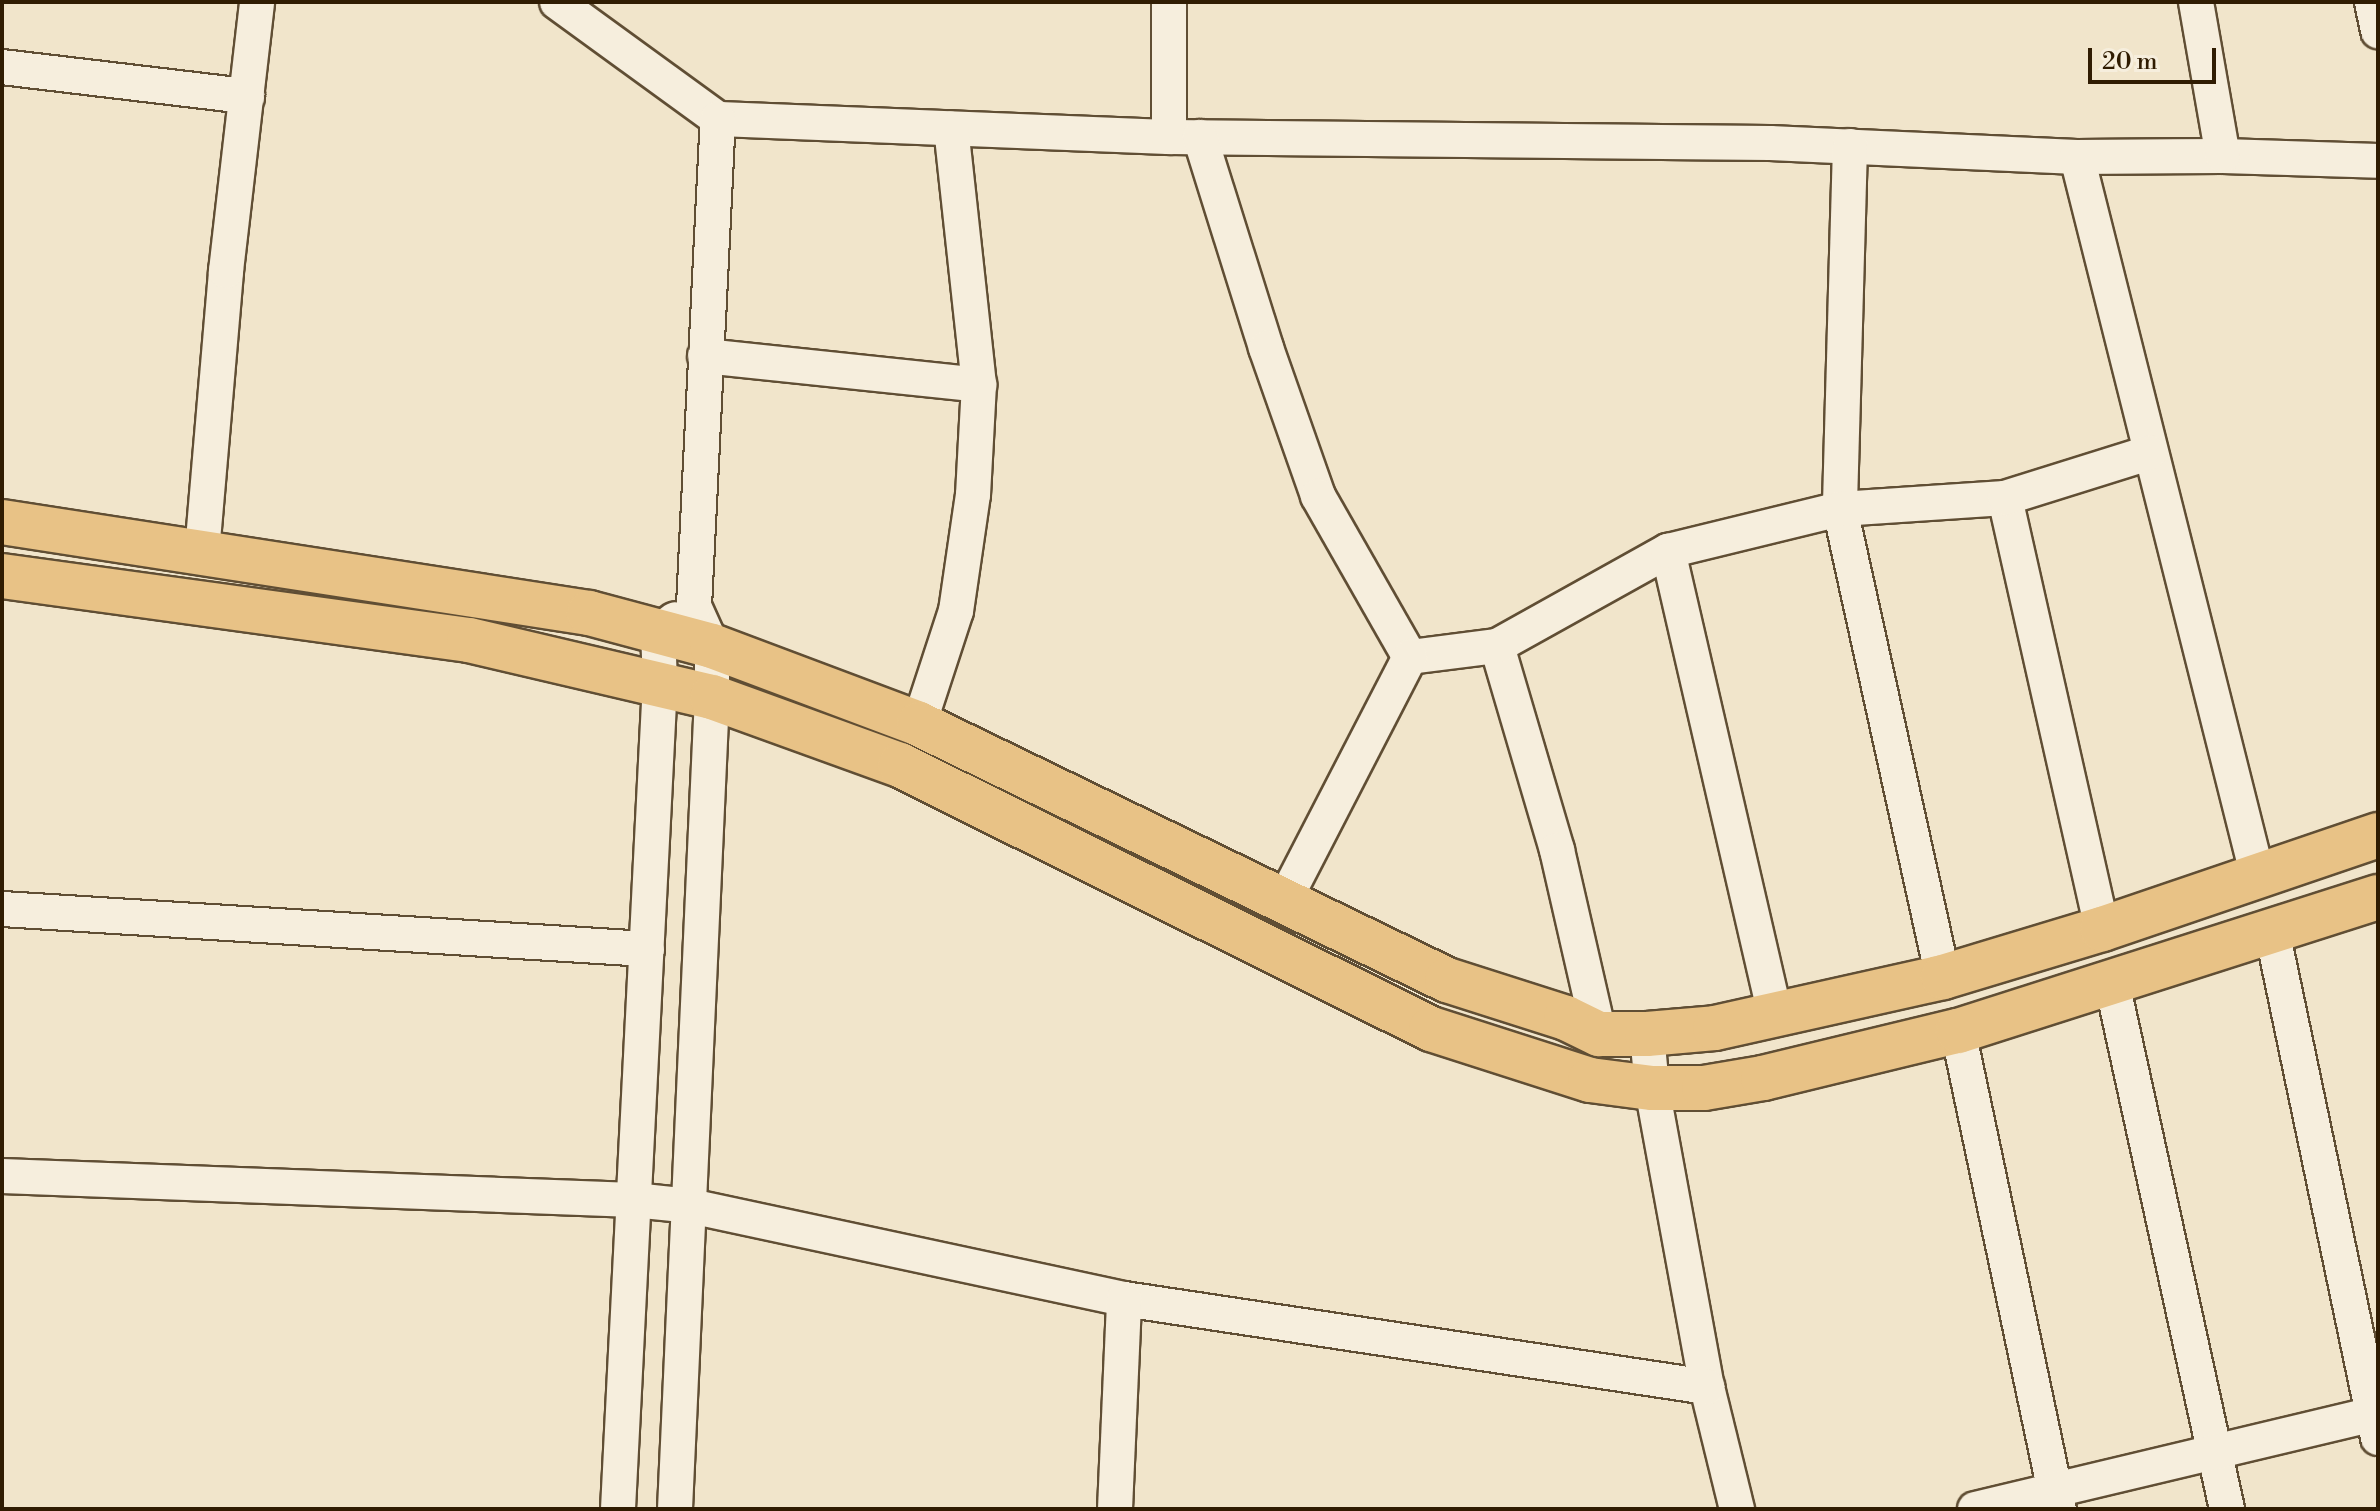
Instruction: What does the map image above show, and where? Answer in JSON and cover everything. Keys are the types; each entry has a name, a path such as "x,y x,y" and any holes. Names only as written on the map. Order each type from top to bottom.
{"main road":[{"path":"2,522 589,613 712,646 919,724 1447,980 1566,1018 1599,1034 1647,1034 1715,1028 1943,977 2102,929 2378,835"},
{"path":"2,576 469,640 712,697 900,765 1431,1029 1590,1080 1652,1088 1704,1088 1763,1078 1958,1031 2378,897"}],"street":[{"path":"202,552 226,271 257,2"},
{"path":"557,2 718,119 1185,137 1850,146 2077,157 2223,156 2378,161"},
{"path":"1169,2 1185,137 1266,348 1318,496 1410,657"},
{"path":"2196,2 2223,156"},
{"path":"2372,2 2378,31"},
{"path":"2,67 247,96"},
{"path":"675,1509 712,697 712,646 694,606 718,119"},
{"path":"919,724 956,611 973,495 979,385 951,129"},
{"path":"1850,146 1840,509 1943,977"},
{"path":"2077,157 2258,877"},
{"path":"705,356 979,385"},
{"path":"1410,657 1497,646 1668,551 1840,509 2005,498 2149,453"},
{"path":"2005,498 2102,929"},
{"path":"1668,551 1775,1014"},
{"path":"618,1509 660,683 658,632 694,606"},
{"path":"1497,646 1557,850 1599,1034"},
{"path":"1284,901 1410,657"},
{"path":"2,909 647,949"},
{"path":"1975,1509 2057,1500 2214,1452 2376,1422 2272,931"},
{"path":"2112,983 2227,1509"},
{"path":"1958,1031 2057,1500"},
{"path":"1647,1034 1652,1088 1707,1387 1737,1509"},
{"path":"2,1176 634,1200 690,1206 1124,1299 1707,1387"},
{"path":"1115,1509 1124,1299"}]}
